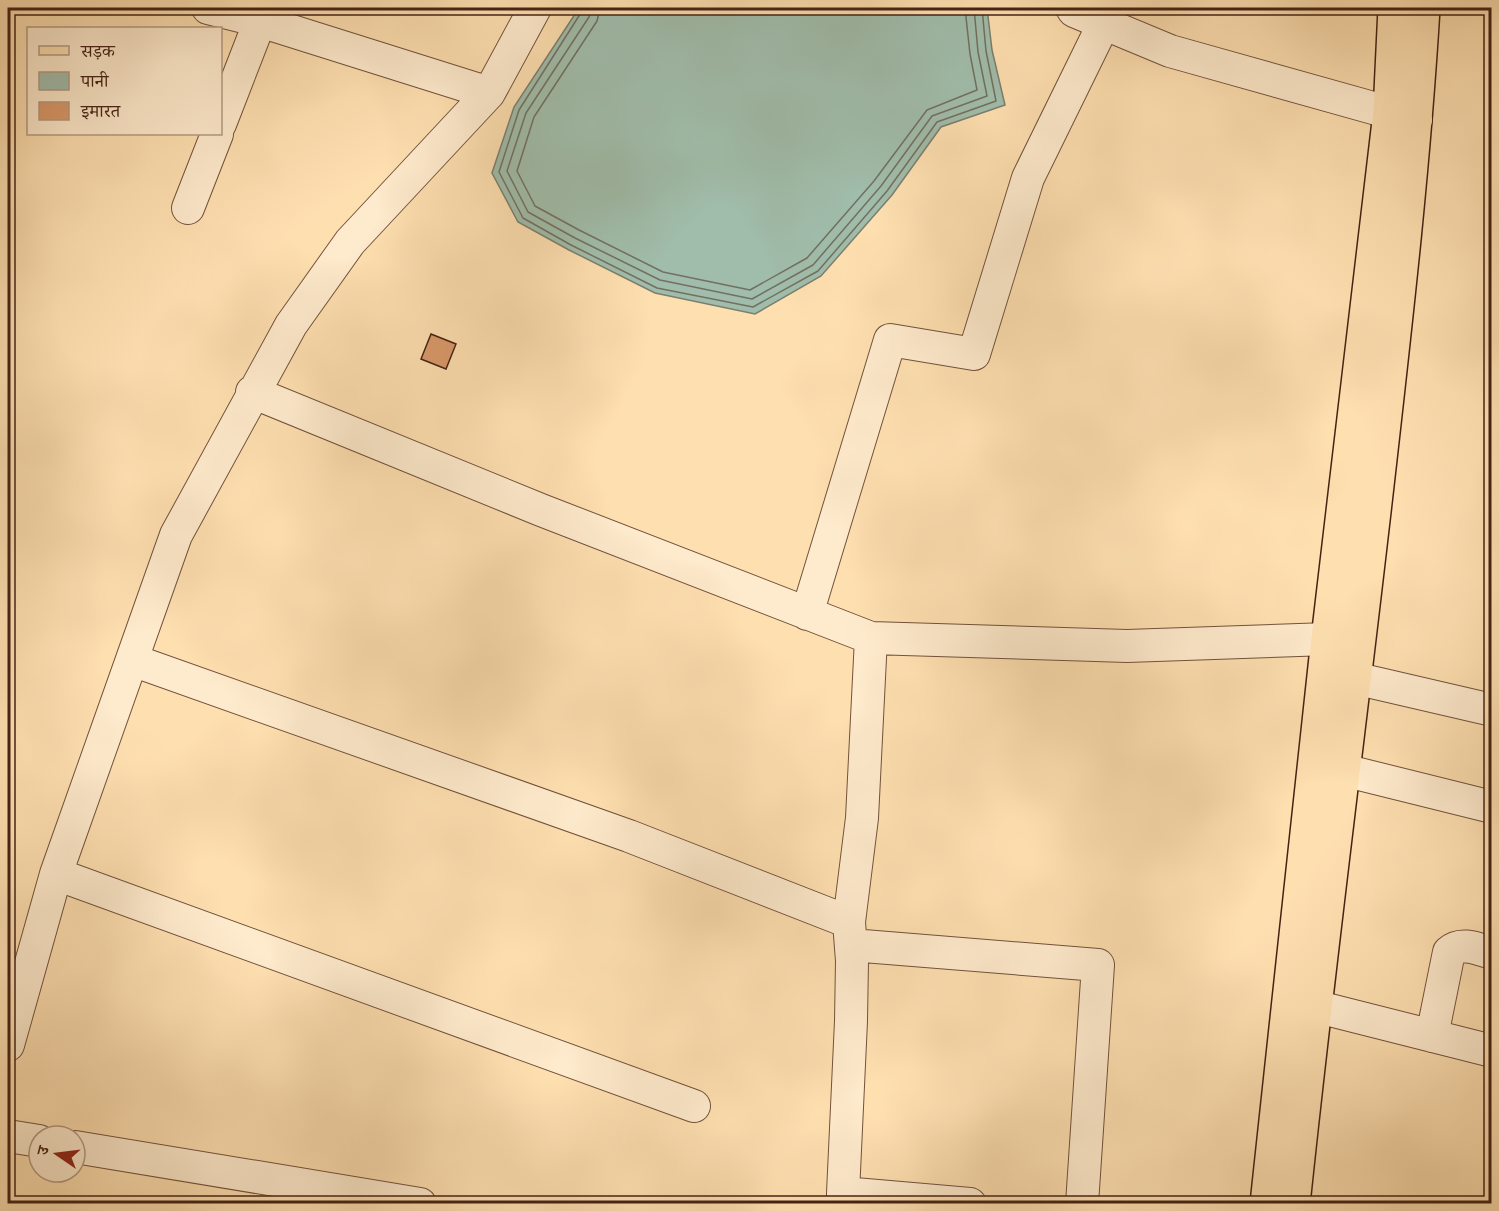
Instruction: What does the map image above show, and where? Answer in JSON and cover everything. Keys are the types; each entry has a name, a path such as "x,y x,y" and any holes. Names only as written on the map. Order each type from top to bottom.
{"main road":[{"path":"1293,1203 1314,1006 1354,678 1403,117 1395,8"},
{"path":"1267,1203 1328,639 1403,117 1423,8"}],"street":[{"path":"208,8 262,14 489,93"},
{"path":"8,1045 56,874 176,535 252,392 291,325 350,243 435,147 489,93 535,8"},
{"path":"1072,8 1170,51 1403,117"},
{"path":"222,119 262,14"},
{"path":"807,614 890,340 974,354 1028,178 1104,23"},
{"path":"188,208 217,135"},
{"path":"252,392 542,510 871,638 1127,646 1328,639"},
{"path":"871,638 862,818 850,934 851,1021 843,1198 970,1203"},
{"path":"132,660 628,836 850,934 1098,965 1082,1203"},
{"path":"1354,678 1491,710"},
{"path":"1342,770 1491,807"},
{"path":"56,874 694,1106"},
{"path":"1432,1036 1449,952 1455,946 1462,946 1491,953"},
{"path":"1314,1006 1491,1052"},
{"path":"8,1136 27,1139"},
{"path":"87,1149 420,1203"}],"water":[{"path":"579,8 987,8 992,50 1005,105 941,127 892,195 821,276 755,314 655,293 518,222 492,173 514,107"}],"building":[{"path":"431,334 456,344 446,369 421,359"}]}
